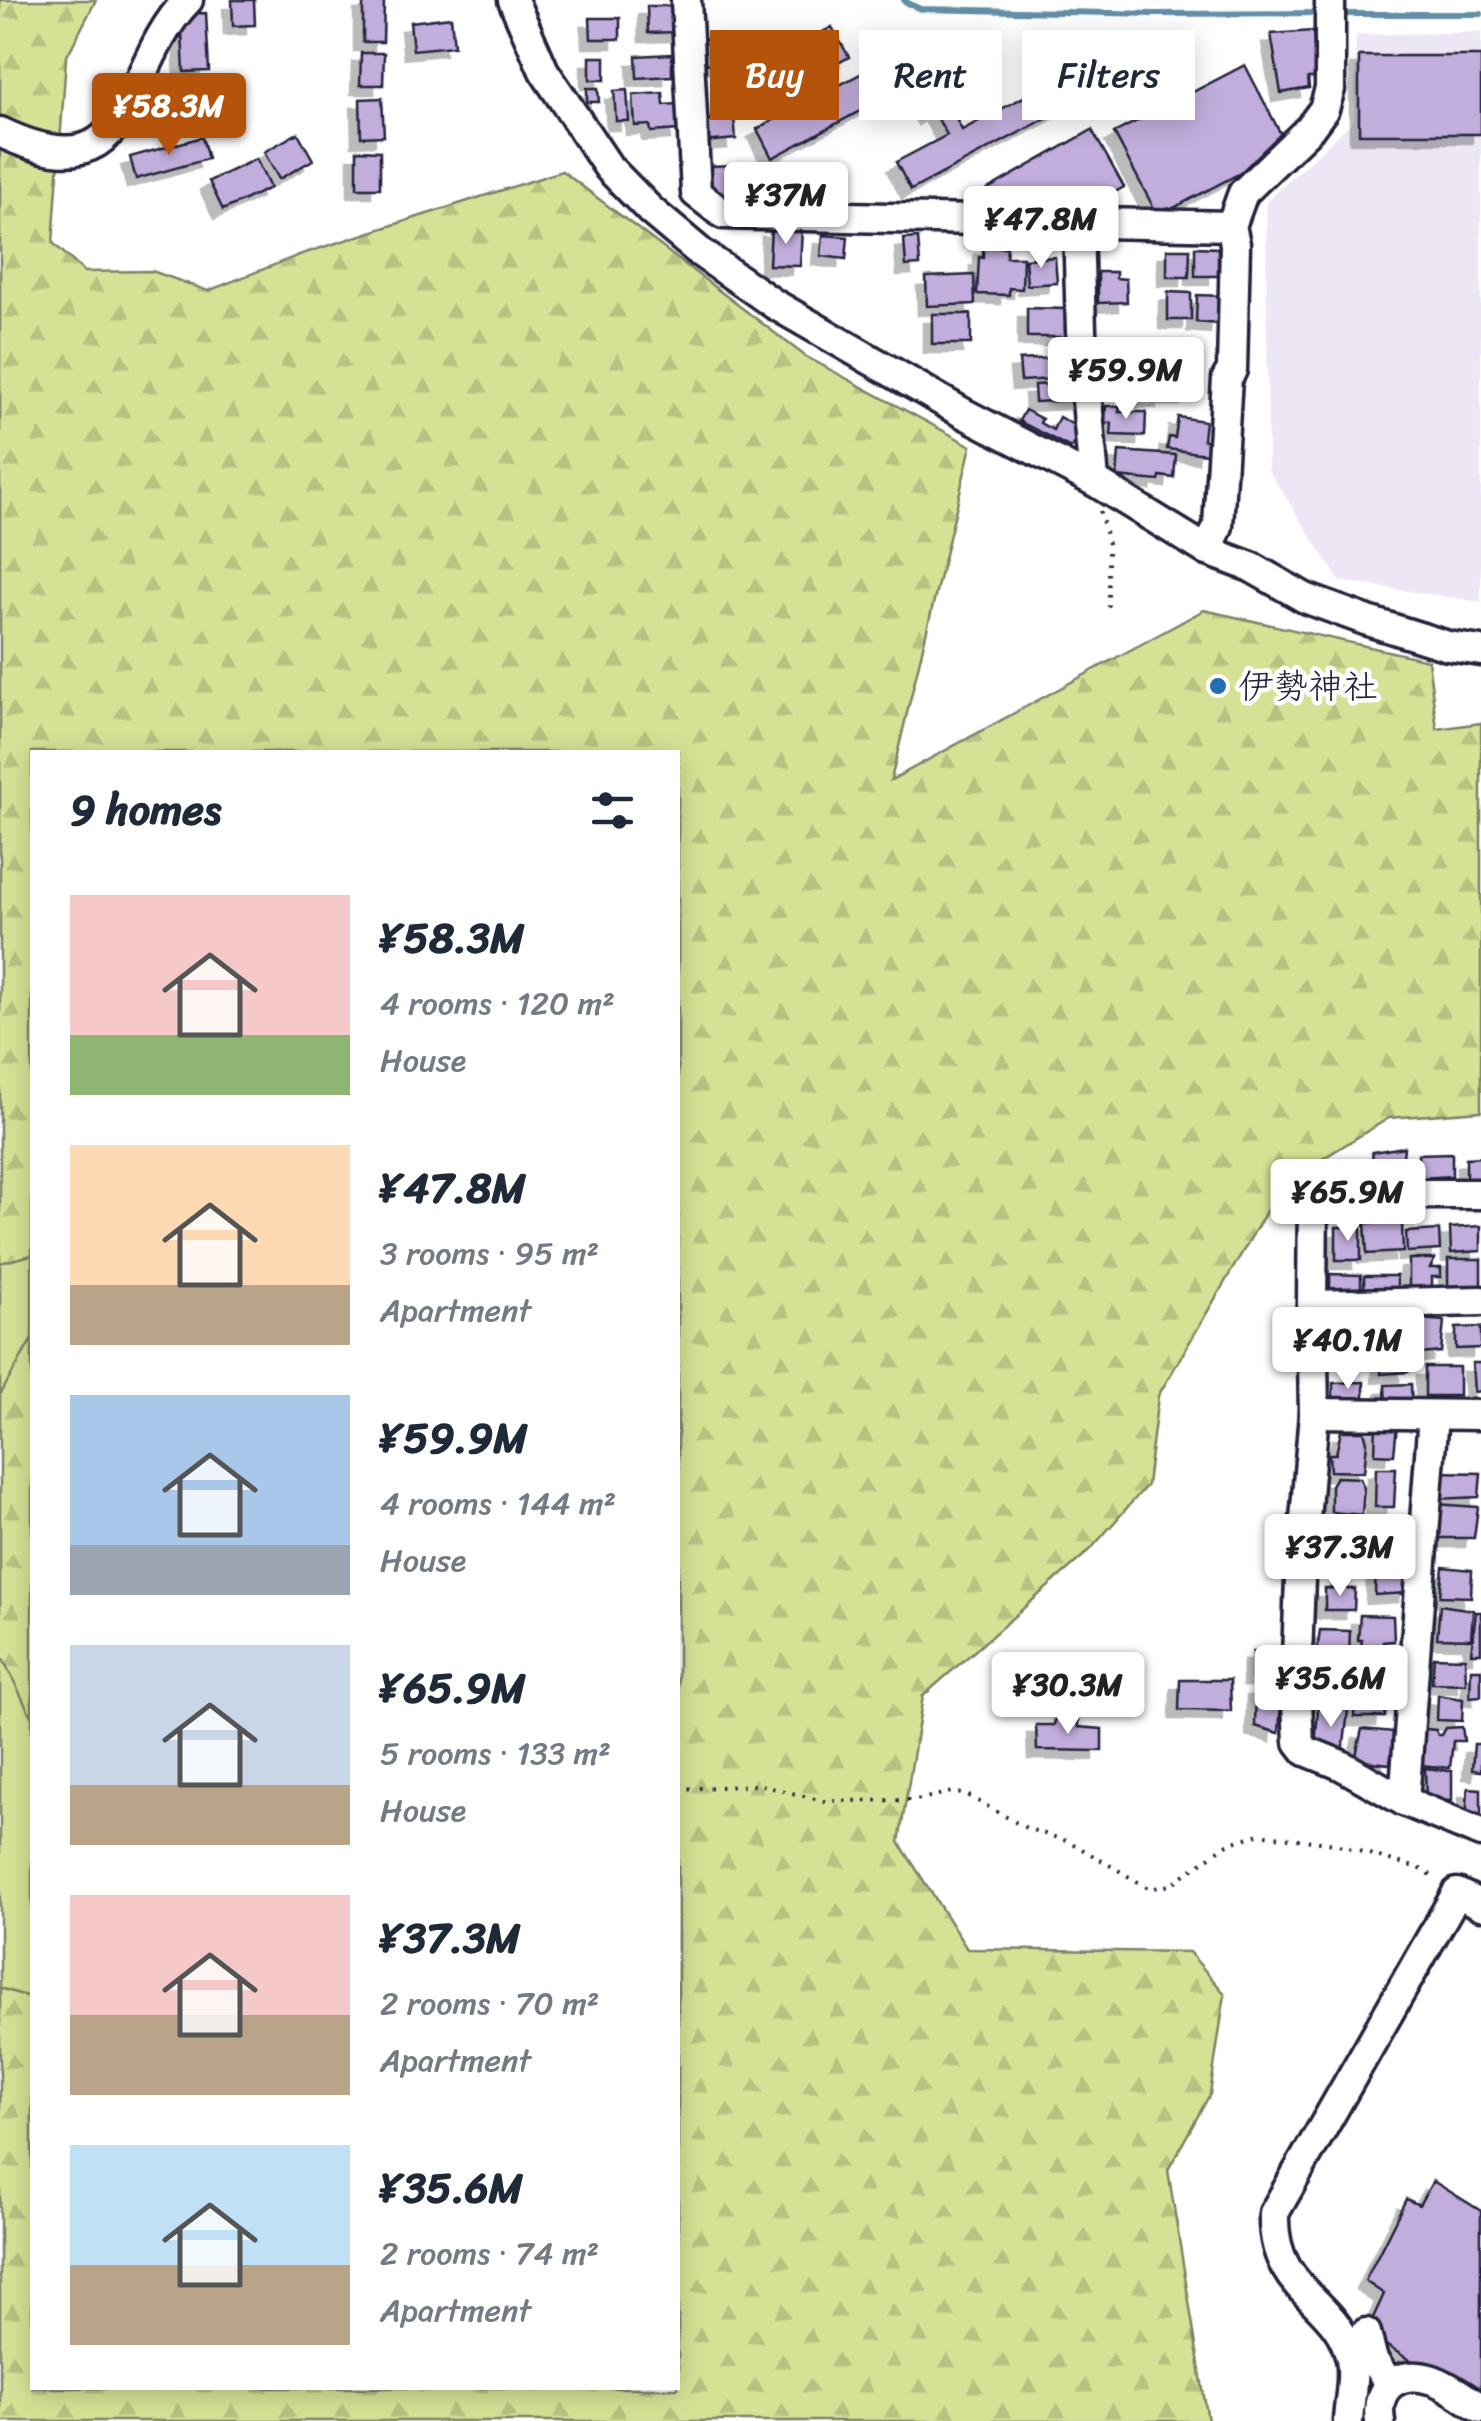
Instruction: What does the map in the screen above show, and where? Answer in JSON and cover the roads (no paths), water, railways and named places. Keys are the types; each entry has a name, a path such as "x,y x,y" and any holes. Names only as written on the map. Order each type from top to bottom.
{"street":[{"path":"0,132 56,152 74,151 105,139 136,88 160,33 188,0"},
{"path":"513,0 544,70 609,168 688,242 774,304 1094,482 1208,551 1352,616 1448,646 1481,651"},
{"path":"686,0 696,193 723,214 1231,226"},
{"path":"1208,551 1218,526 1227,378 1232,370 1235,244 1231,226 1243,193 1310,128 1324,109 1330,89 1330,11"},
{"path":"1078,224 1094,482"},
{"path":"1481,1194 1314,1194 1314,1414 1296,1682 1299,1742 1306,1750 1404,1801 1481,1832"},
{"path":"1312,1306 1481,1301"},
{"path":"1314,1414 1481,1415"},
{"path":"1404,1801 1433,1415"},
{"path":"1348,2421 1352,2361 1343,2338 1288,2274 1277,2253 1274,2212 1469,1899"},
{"path":"1366,2333 1373,2360 1389,2383"},
{"path":"1380,2421 1382,2392 1402,2377 1437,2382 1481,2408"}],"waterway":[{"path":"904,1 920,9 1325,13"},
{"path":"1337,14 1481,14"}],"place":[{"name":"伊勢神社","path":"1218,686"}]}
